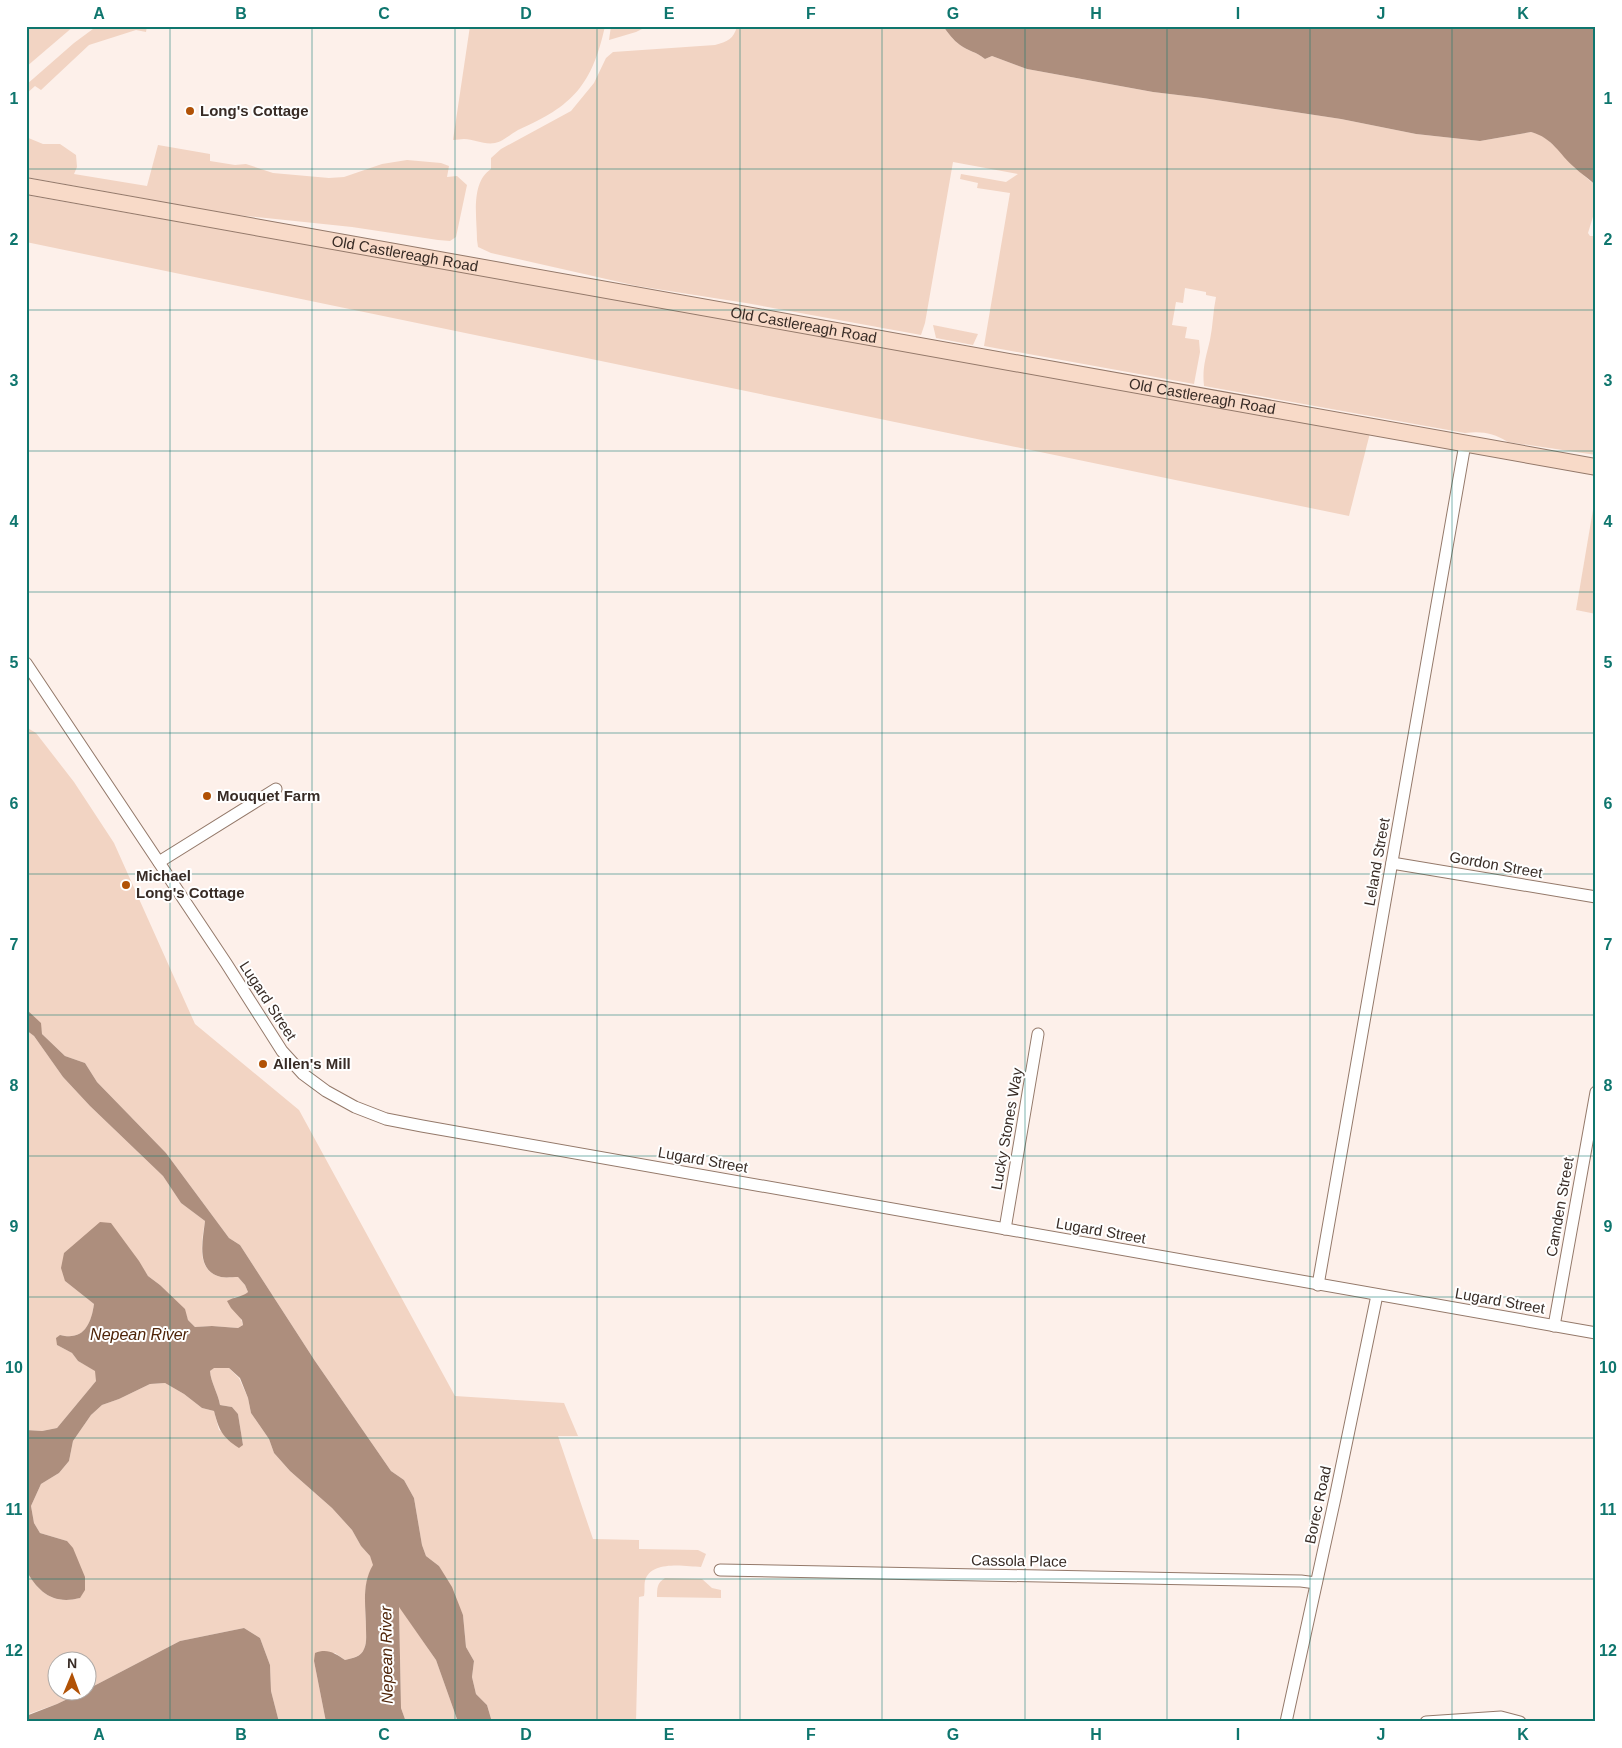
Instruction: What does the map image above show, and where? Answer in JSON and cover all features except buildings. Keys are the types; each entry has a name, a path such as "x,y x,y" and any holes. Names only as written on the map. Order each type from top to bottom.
{"street":[{"name":"Old Castlereagh Road","path":"26,186 1591,468"},
{"name":"Leland Street","path":"1318,1285 1465,444"},
{"name":"Lugard Street","path":"26,663 282,1051 303,1074 326,1091 355,1107 386,1119 422,1126 1596,1334"},
{"path":"159,862 276,789"},
{"name":"Gordon Street","path":"1392,862 1596,898"},
{"name":"Lucky Stones Way","path":"1005,1229 1038,1034"},
{"name":"Camden Street","path":"1554,1326 1596,1092"},
{"name":"Borec Road","path":"1286,1722 1377,1295"},
{"name":"Cassola Place","path":"720,1570 1301,1581 1316,1583"},
{"path":"1426,1722 1501,1718 1520,1722"}],"shaded area":[{"path":"26,26 74,26 26,67"},
{"path":"97,26 147,26 146,32 136,30 89,45 41,90 35,86 26,94 26,85 74,43"},
{"path":"470,26 605,26 594,64 586,79 566,102 553,112 501,141 483,143 468,139 453,140"},
{"path":"611,26 648,26 636,32 609,40"},
{"path":"737,26 943,26 957,43 985,59 992,56 1027,69 1153,92 1341,119 1416,134 1480,141 1531,132 1539,134 1548,140 1596,186 1596,207 1588,233 1590,236 1596,236 1596,455 1508,442 1487,433 1465,433 1204,386 1204,368 1216,297 1206,295 1206,292 1185,288 1183,303 1176,302 1172,325 1187,327 1185,338 1199,340 1200,352 1194,384 984,346 1010,193 977,188 978,183 960,179 961,174 1006,182 1018,174 953,162 925,323 921,335 746,303 637,286 491,253 478,247 477,192 484,175 491,169 491,158 501,149 571,111 594,83 606,58 613,52 715,45 729,39 734,34"},
{"path":"26,137 43,144 60,144 76,155 77,167 74,174 147,186 158,145 210,154 210,161 235,165 246,164 273,173 329,178 344,177 382,164 407,160 441,163 449,166 447,177 457,176 467,185 456,237 450,241 438,240 352,227 236,215 26,177"},
{"path":"26,195 1370,433 1349,516 26,242"},
{"path":"933,325 978,334 973,345 936,338"},
{"path":"1596,498 1596,614 1576,610"},
{"path":"26,727 36,733 74,782 114,843 195,1024 299,1110 455,1396 564,1403 578,1436 558,1436 593,1539 639,1540 639,1549 698,1550 706,1554 701,1567 678,1565 661,1567 648,1574 645,1581 644,1596 639,1597 636,1722 492,1722 487,1705 476,1694 472,1677 474,1661 466,1647 463,1615 439,1566 426,1556 422,1545 414,1498 404,1480 391,1471 315,1361 240,1245 229,1238 166,1153 97,1082 85,1063 65,1056 42,1034 40,1023 26,1009"},
{"path":"26,1030 34,1036 63,1077 90,1106 163,1176 181,1203 205,1221 202,1254 207,1268 213,1274 221,1277 238,1277 248,1292 243,1296 234,1297 243,1325 238,1328 195,1327 188,1320 184,1309 148,1276 129,1248 65,1281 94,1304 91,1319 84,1330 75,1336 60,1335 57,1345 72,1353 78,1361 96,1371 96,1381 57,1428 42,1431 26,1430"},
{"path":"214,1367 229,1368 239,1378 248,1398 251,1413 269,1439 274,1453 290,1471 332,1508 352,1530 374,1565 367,1580 365,1605 366,1639 363,1652 356,1657 345,1660 335,1653 314,1661 326,1722 279,1722 271,1691 270,1665 260,1638 244,1628 180,1641 98,1684 98,1650 48,1650 48,1700 65,1700 26,1715 26,1570 36,1585 47,1595 62,1600 80,1598 67,1541 40,1533 34,1523 31,1506 41,1484 59,1473 69,1461 73,1441 91,1415 102,1405 150,1384 165,1383 184,1394 202,1408 214,1411 219,1430 243,1445 238,1414 232,1407 220,1405 210,1371"},
{"path":"665,1578 702,1579 712,1588 721,1590 721,1598 657,1597 658,1586"},
{"path":"399,1606 436,1660 458,1722 406,1722 401,1708"}],"water":[{"path":"943,26 1596,26 1596,186 1577,170 1550,142 1531,132 1480,141 1416,134 1341,119 1153,92 1027,69 992,56 985,59 957,43"},
{"name":"Nepean River","path":"26,1009 41,1023 42,1034 65,1056 85,1063 97,1082 166,1153 229,1238 240,1245 315,1361 391,1471 404,1480 414,1498 422,1545 426,1556 439,1566 452,1587 463,1615 466,1647 474,1661 472,1677 476,1694 487,1705 492,1722 458,1722 436,1660 399,1607 401,1708 406,1722 326,1722 314,1661 315,1653 331,1652 345,1660 356,1657 363,1652 366,1639 366,1588 373,1565 370,1556 361,1546 352,1530 332,1508 290,1471 274,1453 269,1439 251,1413 248,1398 240,1378 229,1368 214,1368 210,1371 220,1405 232,1407 238,1414 243,1445 239,1448 222,1432 214,1411 202,1408 184,1394 165,1383 150,1384 102,1405 91,1415 73,1441 69,1461 59,1473 41,1484 31,1506 34,1523 40,1533 67,1541 73,1548 85,1577 85,1590 80,1598 62,1600 47,1595 31,1578 26,1570 26,1430 42,1431 57,1428 96,1381 95,1371 78,1361 72,1353 57,1345 56,1338 60,1335 75,1336 85,1330 91,1319 94,1304 65,1281 61,1268 64,1253 100,1222 111,1223 148,1276 185,1309 188,1320 195,1327 238,1328 243,1325 242,1320 227,1301 248,1292 238,1277 221,1277 213,1274 207,1268 202,1254 205,1221 181,1203 163,1176 90,1106 63,1077 34,1036 26,1030"},
{"path":"244,1628 260,1638 270,1665 271,1691 279,1722 26,1722 26,1716 65,1700 98,1700 98,1684 180,1641"}],"place":[{"name":"Long's Cottage","path":"190,111"},
{"name":"Mouquet Farm","path":"207,796"},
{"name":"Michael Long's Cottage","path":"126,885"},
{"name":"Allen's Mill","path":"263,1064"}]}
